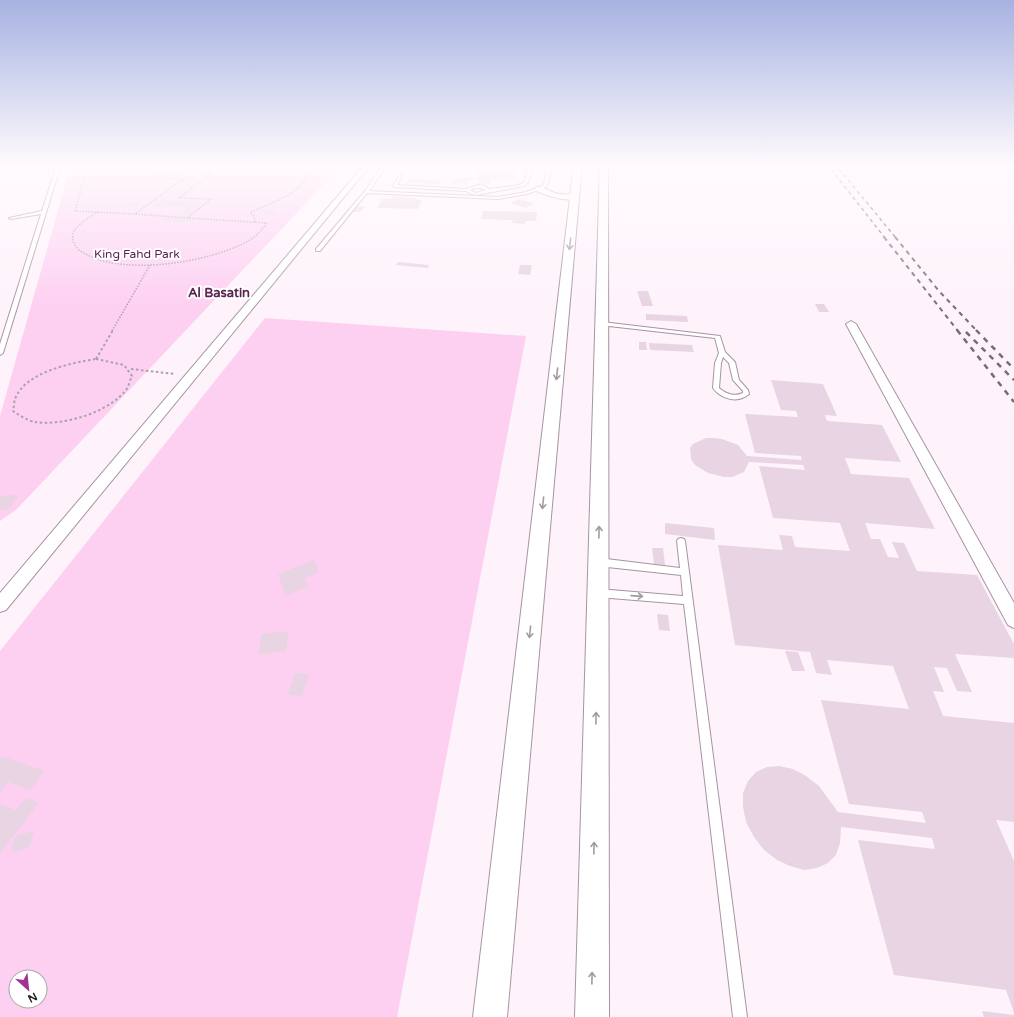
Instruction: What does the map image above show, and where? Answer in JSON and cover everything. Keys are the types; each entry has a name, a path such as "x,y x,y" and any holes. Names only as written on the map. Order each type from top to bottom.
{"street":[{"path":"0,605 189,376 328,211"},
{"path":"490,1017 574,211"},
{"path":"592,1017 603,211"},
{"path":"851,324 1014,620"}],"lane":[{"path":"318,250 350,211"},
{"path":"0,353 44,212 11,218"},
{"path":"602,324 718,337 722,352 732,362 736,380 746,391 746,394 741,397 726,396 716,388 718,363 722,352"},
{"path":"681,541 740,1017"},
{"path":"598,562 685,572"},
{"path":"598,593 688,600"}],"path":[{"path":"86,211 98,212 135,214 267,223 259,234 232,248 200,258 150,265 124,265 96,261 84,256 75,247 73,241 74,232 98,212"},
{"path":"135,214 138,211"},
{"path":"187,218 195,211"},
{"path":"251,211 250,212 254,216 255,222"},
{"path":"96,359 150,265"},
{"path":"131,369 133,377 130,386 121,397 108,406 90,415 70,421 50,424 33,423 20,418 13,411 13,402 19,392 29,382 61,366 96,359 111,360 123,363 131,369 189,376"}],"green space":[{"name":"King Fahd Park","path":"58,211 298,211 16,510 0,521 0,416"},
{"path":"265,318 526,336 397,1017 0,1017 0,651"}],"building":[{"path":"184,211 191,211 184,217 178,216"},
{"path":"262,211 275,211 276,213 264,215"},
{"path":"483,211 537,212 536,221 525,221 525,224 512,223 513,220 481,219"},
{"path":"166,218 196,220 192,222 163,221"},
{"path":"398,262 429,265 428,268 396,265"},
{"path":"520,265 532,265 530,275 518,274"},
{"path":"637,291 648,291 653,306 642,306"},
{"path":"815,304 824,304 829,312 819,312"},
{"path":"646,314 687,316 688,322 646,320"},
{"path":"639,342 646,342 647,350 639,350"},
{"path":"649,343 692,345 694,352 650,350"},
{"path":"771,380 823,384 837,416 825,415 827,421 882,425 901,462 845,458 851,474 909,478 935,529 865,523 871,539 880,539 888,557 899,558 892,542 904,543 917,571 977,575 1014,644 1014,658 955,654 972,692 957,691 947,668 934,667 944,692 933,691 943,716 1014,723 1014,822 996,820 1014,861 1014,1013 1006,990 894,975 858,840 935,849 932,838 841,827 840,843 836,855 828,863 817,868 804,870 777,860 764,850 754,837 746,822 743,807 743,793 748,781 756,772 767,767 779,766 793,769 806,776 819,786 838,812 926,823 922,812 849,804 821,700 909,709 893,666 827,660 832,675 816,673 810,652 735,645 718,545 783,550 779,535 792,536 795,547 850,551 840,523 773,518 759,466 805,470 803,465 749,462 744,472 732,477 724,477 708,473 695,465 691,459 690,448 693,444 706,438 714,438 722,439 738,445 747,456 802,460 801,456 755,453 745,414 798,417 796,411 781,410"},
{"path":"19,495 8,510 0,510 0,496"},
{"path":"665,523 714,528 715,540 665,534"},
{"path":"652,548 663,548 665,565 654,564"},
{"path":"314,560 319,572 305,578 309,586 286,596 278,574"},
{"path":"657,614 668,615 670,631 659,630"},
{"path":"289,631 286,651 258,655 261,634"},
{"path":"785,651 798,652 805,671 792,671"},
{"path":"295,673 309,674 302,696 288,695"},
{"path":"2,756 45,771 30,790 8,782 0,792 0,758"},
{"path":"26,798 39,803 0,853 0,804 16,810"},
{"path":"34,831 30,847 11,853 15,836"},
{"path":"982,1011 1014,1015 1014,1017 984,1017"}],"railway":[{"path":"864,211 885,238"},
{"path":"874,211 896,238"},
{"path":"884,237 958,331"},
{"path":"895,237 939,291 977,331"},
{"path":"957,330 1014,402"},
{"path":"976,330 1014,369"},
{"path":"966,332 1014,380"}],"district":[{"name":"Al Basatin","path":"219,292"}]}
